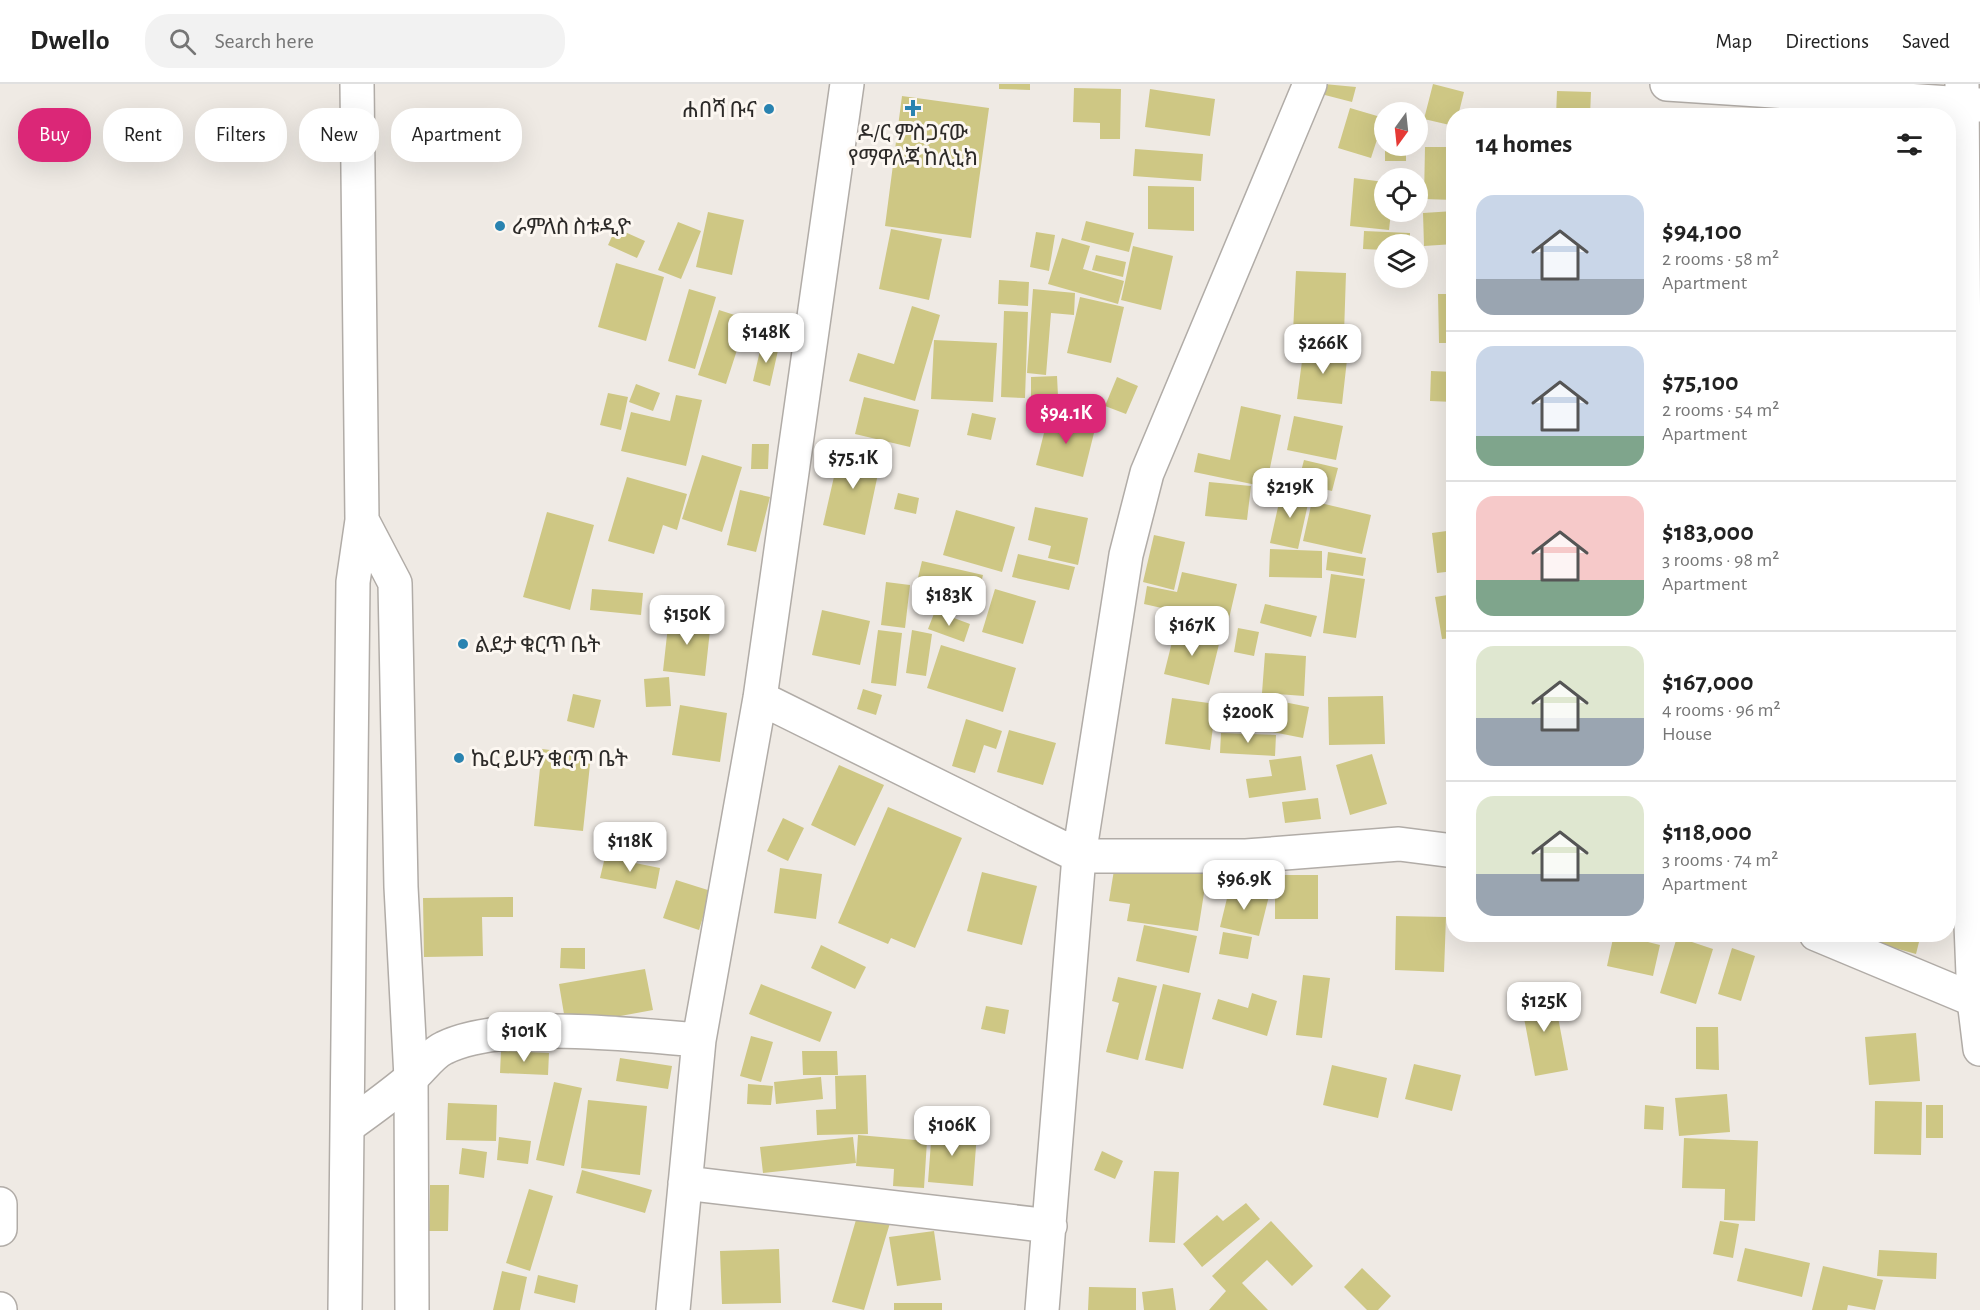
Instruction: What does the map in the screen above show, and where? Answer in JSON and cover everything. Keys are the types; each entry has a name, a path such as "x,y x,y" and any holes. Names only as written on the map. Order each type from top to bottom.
{"main road":[{"path":"345,1310 353,582 363,520 357,84"},
{"path":"673,1310 699,1040 760,698 847,84"},
{"path":"1042,1310 1079,856 1126,555 1147,473 1310,84"},
{"path":"1667,84 1780,103 1968,97 1974,1000 1980,1049"},
{"path":"363,520 395,583 401,887 411,1078 412,1310"},
{"path":"760,698 1079,856 1246,856 1399,843 1446,850"},
{"path":"351,888 401,887"},
{"path":"1835,942 1974,1000"},
{"path":"348,1126 411,1078 442,1049 468,1040 506,1034 586,1031 699,1040"},
{"path":"685,1183 1050,1226"},
{"path":"0,1204 0,1229"}],"building":[{"path":"999,84 1030,84 1030,90 999,89"},
{"path":"1324,84 1356,87 1352,102 1321,94"},
{"path":"1433,84 1464,92 1460,108 1446,108 1446,124 1428,120 1428,103"},
{"path":"1074,88 1121,89 1120,139 1100,139 1100,123 1073,122"},
{"path":"1150,89 1215,99 1210,136 1145,127"},
{"path":"1557,91 1591,92 1590,108 1556,108"},
{"path":"902,96 989,108 971,238 885,226"},
{"path":"1350,108 1374,115 1374,149 1371,158 1338,148"},
{"path":"1428,147 1446,147 1446,200 1428,199 1428,168 1425,168"},
{"path":"1135,149 1203,154 1201,181 1133,176"},
{"path":"1385,156 1406,156 1406,161 1385,161"},
{"path":"1354,178 1374,181 1374,222 1390,222 1389,230 1350,226"},
{"path":"1148,186 1194,187 1194,231 1148,229"},
{"path":"708,212 744,220 732,275 696,267"},
{"path":"1446,212 1446,245 1428,246 1428,234 1424,234 1423,222 1428,222 1428,213"},
{"path":"1086,221 1134,233 1129,252 1081,240"},
{"path":"678,222 701,231 681,279 658,270"},
{"path":"616,228 645,241 637,258 608,245"},
{"path":"891,229 942,239 929,300 879,289"},
{"path":"1364,231 1410,233 1374,234 1374,250 1363,249"},
{"path":"1036,232 1055,235 1049,271 1030,267"},
{"path":"1062,238 1090,246 1083,269 1124,281 1118,304 1048,284"},
{"path":"1133,246 1173,256 1161,310 1121,300"},
{"path":"1096,255 1126,262 1123,277 1092,270"},
{"path":"616,263 664,277 646,341 598,327"},
{"path":"1296,271 1346,273 1344,334 1293,332"},
{"path":"999,280 1029,282 1028,306 998,304"},
{"path":"689,289 716,297 695,369 668,361"},
{"path":"1033,289 1075,293 1074,315 1051,313 1046,375 1027,373"},
{"path":"1438,294 1446,294 1446,343 1439,343"},
{"path":"1080,297 1124,307 1111,363 1067,353"},
{"path":"912,306 940,315 915,401 849,381 858,353 894,364"},
{"path":"719,310 747,319 726,384 698,375"},
{"path":"1004,311 1028,312 1025,398 1001,397"},
{"path":"934,340 997,343 993,402 931,399"},
{"path":"762,342 779,346 770,386 753,381"},
{"path":"1304,346 1348,351 1342,404 1297,399"},
{"path":"1431,371 1446,372 1446,402 1430,401"},
{"path":"1057,376 1058,396 1031,397 1031,377"},
{"path":"1117,377 1138,386 1126,414 1105,406"},
{"path":"636,384 660,393 653,411 629,402"},
{"path":"608,393 628,397 621,430 600,425"},
{"path":"676,395 702,400 686,466 621,451 631,412 670,421"},
{"path":"864,397 919,410 910,447 855,434"},
{"path":"1241,406 1281,415 1266,487 1194,472 1198,453 1230,460"},
{"path":"972,413 996,418 991,440 967,435"},
{"path":"1049,413 1096,425 1083,477 1036,465"},
{"path":"1294,416 1343,426 1336,460 1287,450"},
{"path":"752,444 769,444 768,469 751,469"},
{"path":"841,446 882,455 865,535 823,525"},
{"path":"702,455 742,467 722,532 682,519"},
{"path":"1304,460 1338,468 1332,491 1298,483"},
{"path":"627,477 687,494 677,530 663,525 654,554 608,541"},
{"path":"1209,482 1251,486 1247,520 1205,516"},
{"path":"1282,489 1310,495 1298,549 1270,543"},
{"path":"740,490 770,497 756,552 727,545"},
{"path":"898,493 919,498 916,514 894,509"},
{"path":"1312,501 1371,515 1362,554 1303,541"},
{"path":"1035,507 1088,518 1078,565 1048,558 1051,546 1028,540"},
{"path":"956,510 1015,527 1002,572 943,555"},
{"path":"547,512 594,525 570,610 523,597"},
{"path":"1446,531 1446,572 1437,573 1432,533"},
{"path":"1154,535 1185,542 1174,590 1143,582"},
{"path":"1270,549 1322,551 1322,578 1269,577"},
{"path":"1328,552 1366,558 1363,576 1326,570"},
{"path":"1018,554 1075,567 1069,590 1012,577"},
{"path":"922,561 983,575 977,600 916,586"},
{"path":"1182,572 1237,584 1228,623 1144,604 1147,586 1177,592"},
{"path":"1331,574 1365,579 1356,638 1323,633"},
{"path":"886,582 910,585 905,628 881,625"},
{"path":"592,589 643,593 641,615 590,610"},
{"path":"995,589 1036,601 1023,644 982,632"},
{"path":"1446,595 1446,639 1442,639 1435,597"},
{"path":"1265,604 1317,616 1311,637 1260,623"},
{"path":"822,610 870,621 860,665 812,655"},
{"path":"935,611 970,624 964,642 928,629"},
{"path":"669,617 711,621 705,676 663,671"},
{"path":"1238,628 1259,632 1254,656 1234,652"},
{"path":"878,630 902,633 896,686 871,683"},
{"path":"912,630 932,634 926,676 906,673"},
{"path":"1175,630 1220,640 1209,685 1164,674"},
{"path":"941,645 1016,668 1003,712 927,688"},
{"path":"1265,653 1306,656 1304,696 1262,693"},
{"path":"669,677 671,706 646,707 644,679"},
{"path":"863,689 882,695 876,715 857,709"},
{"path":"573,694 601,700 594,728 567,721"},
{"path":"1231,695 1254,697 1251,723 1228,721"},
{"path":"1383,696 1385,744 1329,745 1328,697"},
{"path":"1259,697 1309,707 1303,738 1253,728"},
{"path":"1172,698 1216,704 1210,750 1165,744"},
{"path":"680,705 727,713 720,762 672,755"},
{"path":"966,719 1002,731 996,749 984,745 975,773 952,766"},
{"path":"1009,730 1056,743 1043,785 997,772"},
{"path":"1221,733 1276,735 1275,756 1220,753"},
{"path":"542,749 591,755 583,831 534,826"},
{"path":"1372,754 1387,804 1350,815 1336,765"},
{"path":"1301,756 1306,790 1249,798 1246,779 1272,776 1269,760"},
{"path":"839,765 884,785 855,846 811,825"},
{"path":"1318,798 1321,819 1285,823 1282,802"},
{"path":"888,807 962,838 915,948 891,938 888,944 838,923"},
{"path":"783,818 804,828 788,861 767,851"},
{"path":"605,857 660,868 656,889 600,878"},
{"path":"1139,858 1208,868 1198,931 1127,921 1130,904 1109,901 1114,870 1137,874"},
{"path":"780,868 822,874 816,919 774,913"},
{"path":"982,872 1037,886 1022,945 967,931"},
{"path":"1275,875 1318,875 1318,919 1275,919"},
{"path":"676,880 711,891 699,930 663,918"},
{"path":"1230,886 1269,896 1259,936 1220,927"},
{"path":"513,897 513,917 482,917 483,956 424,957 423,898"},
{"path":"1396,916 1446,917 1444,972 1395,970"},
{"path":"1144,925 1197,936 1189,973 1136,961"},
{"path":"1223,932 1252,937 1248,959 1219,954"},
{"path":"1612,942 1648,942 1660,945 1653,976 1607,966"},
{"path":"1675,942 1692,942 1713,949 1696,1004 1660,993"},
{"path":"1877,942 1919,942 1916,954"},
{"path":"821,945 866,967 855,989 811,968"},
{"path":"561,948 585,948 585,969 560,968"},
{"path":"1732,948 1755,956 1741,1001 1718,994"},
{"path":"645,969 653,1010 566,1026 559,984"},
{"path":"1303,975 1330,978 1322,1038 1296,1035"},
{"path":"1118,977 1157,986 1138,1060 1106,1052 1119,1003 1112,1001"},
{"path":"761,984 832,1012 820,1042 749,1014"},
{"path":"1163,984 1201,993 1183,1069 1145,1060"},
{"path":"1553,991 1568,1070 1535,1076 1520,997"},
{"path":"1252,993 1277,1001 1267,1036 1212,1019 1218,999 1248,1008"},
{"path":"986,1006 1009,1010 1005,1034 981,1029"},
{"path":"1696,1027 1718,1027 1719,1070 1696,1069"},
{"path":"1916,1033 1920,1081 1869,1085 1865,1037"},
{"path":"751,1036 773,1042 761,1082 740,1076"},
{"path":"501,1051 549,1053 548,1075 500,1073"},
{"path":"802,1051 837,1051 838,1075 803,1075"},
{"path":"620,1058 672,1066 668,1089 616,1081"},
{"path":"1414,1064 1461,1075 1452,1111 1405,1099"},
{"path":"1332,1065 1387,1078 1378,1118 1323,1105"},
{"path":"866,1075 868,1134 817,1135 816,1110 836,1109 835,1076"},
{"path":"821,1077 823,1099 776,1104 774,1082"},
{"path":"554,1082 582,1088 564,1166 536,1160"},
{"path":"748,1084 773,1086 771,1105 747,1104"},
{"path":"1727,1094 1730,1132 1679,1136 1675,1098"},
{"path":"588,1100 647,1106 640,1175 581,1168"},
{"path":"1875,1101 1922,1102 1921,1155 1874,1154"},
{"path":"448,1103 497,1105 496,1141 446,1140"},
{"path":"1645,1105 1664,1107 1663,1130 1644,1129"},
{"path":"1926,1105 1943,1105 1943,1138 1926,1138"},
{"path":"932,1129 977,1133 973,1186 928,1182"},
{"path":"858,1135 927,1141 924,1188 893,1186 894,1169 856,1166"},
{"path":"499,1137 531,1141 528,1164 497,1160"},
{"path":"853,1137 856,1163 763,1173 760,1147"},
{"path":"1684,1138 1758,1141 1755,1221 1724,1220 1725,1189 1682,1188"},
{"path":"462,1148 487,1152 484,1178 459,1174"},
{"path":"1102,1151 1123,1161 1115,1179 1094,1170"},
{"path":"582,1170 652,1190 645,1213 576,1193"},
{"path":"1154,1171 1179,1172 1175,1243 1149,1242"},
{"path":"430,1185 449,1185 448,1231 429,1231"},
{"path":"529,1189 553,1196 530,1271 506,1263"},
{"path":"1246,1203 1260,1219 1202,1267 1183,1244 1217,1215 1223,1221"},
{"path":"858,1213 890,1223 864,1310 832,1302"},
{"path":"1271,1221 1313,1266 1292,1286 1267,1260 1242,1283 1268,1310 1209,1310 1226,1291 1212,1276"},
{"path":"1720,1221 1739,1224 1733,1258 1713,1254"},
{"path":"934,1231 941,1280 897,1286 889,1237"},
{"path":"1745,1248 1810,1263 1802,1297 1737,1281"},
{"path":"779,1249 781,1303 722,1304 720,1251"},
{"path":"1879,1250 1937,1253 1936,1279 1877,1276"},
{"path":"1823,1266 1883,1280 1875,1310 1848,1305 1847,1310 1812,1310"},
{"path":"1362,1268 1391,1296 1378,1310 1367,1310 1344,1287"},
{"path":"502,1271 527,1277 520,1310 493,1310"},
{"path":"538,1275 578,1285 575,1303 534,1293"},
{"path":"1089,1287 1136,1288 1136,1310 1088,1310"},
{"path":"1173,1288 1176,1310 1144,1310 1142,1292"},
{"path":"894,1303 942,1303 942,1310 894,1310"}],"place":[{"name":"ዶ/ር ምስጋናው የማዋለጃ ከሊኒክ","path":"913,108"},
{"name":"ሐበሻ ቡና","path":"769,109"},
{"name":"ራምለስ ስቱዲዮ","path":"500,226"},
{"name":"ልደታ ቁርጥ ቤት","path":"463,644"},
{"name":"ኬር ይሁን ቁርጥ ቤት","path":"459,758"}]}
